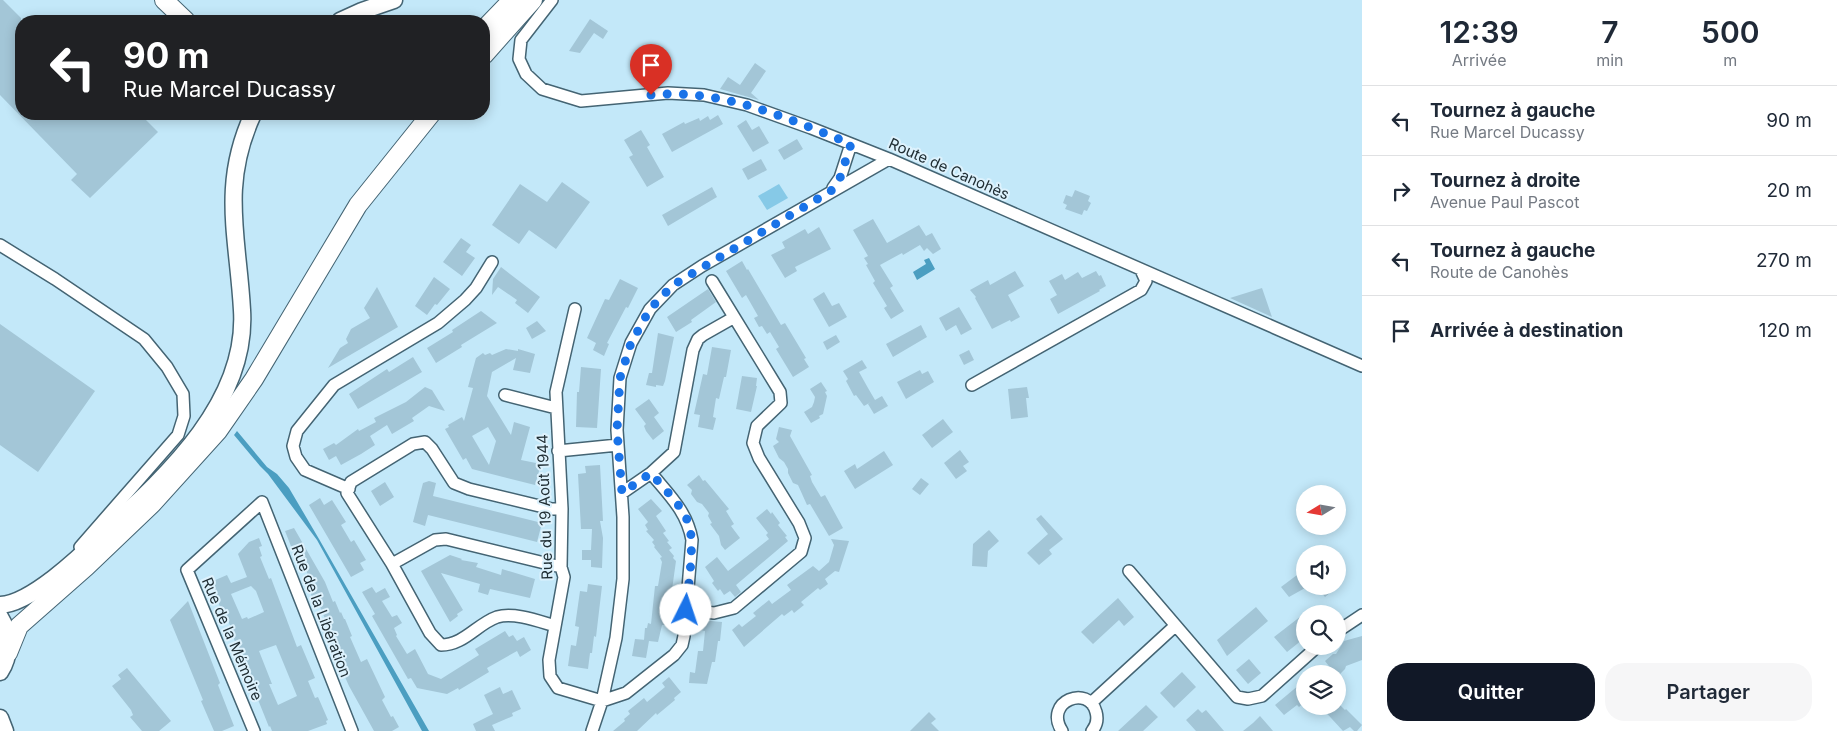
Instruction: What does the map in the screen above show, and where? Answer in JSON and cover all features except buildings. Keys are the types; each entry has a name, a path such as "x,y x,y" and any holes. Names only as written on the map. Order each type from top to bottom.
{"main road":[{"path":"151,0 165,15"},
{"path":"164,0 180,15"},
{"path":"353,15 394,0"},
{"path":"490,23 512,0"},
{"path":"490,38 504,25 525,0"},
{"path":"490,49 532,0"},
{"path":"0,605 8,605 36,590 75,561 154,486 177,461 204,427 224,396 238,356 242,312 232,214 234,176 243,136 250,120"},
{"path":"0,672 19,626 86,567 152,504 218,431 254,379 358,205 426,120"},
{"path":"0,617 8,636 8,653"},
{"path":"0,718 5,731"}],"street":[{"name":"Route de Canohès","path":"552,0 521,40 519,59 526,74 542,89 581,101 668,93 704,95 747,105 889,159 1362,366"},
{"path":"831,191 840,178 851,144"},
{"path":"592,731 602,700 616,638 623,579 622,493 617,430 620,378 631,343 650,309 673,285 831,191 889,159"},
{"path":"0,245 85,298 144,339 166,366 183,394 184,416 178,435 58,574"},
{"path":"350,488 305,470 296,457 293,446 297,431 334,385 438,324 476,288 492,262"},
{"path":"972,385 1141,290 1146,281 1141,270"},
{"path":"686,610 714,613 734,608 801,552 805,538 799,523 759,458 753,442 757,426 781,402 780,392 712,281"},
{"name":"Rue du 19 Août 1944","path":"575,309 556,392 562,509 561,566 564,576 549,660 550,676 558,688 602,700"},
{"path":"622,493 651,473 674,452 692,350 698,339 733,318"},
{"path":"505,396 556,408"},
{"path":"555,626 514,616 497,617 451,645 441,645 430,633 392,564 347,493 351,482 412,444 425,442 432,449 454,483 469,489 552,509 562,509"},
{"path":"558,451 618,445"},
{"path":"602,700 626,693 674,655 682,645 692,540 689,525 678,505 651,473"},
{"name":"Rue de la Mémoire","path":"254,731 186,570 262,502"},
{"name":"Rue de la Libération","path":"262,502 352,731"},
{"path":"392,564 435,540 446,539 561,566"},
{"path":"1128,571 1237,697 1248,699 1262,696 1308,655"},
{"path":"1346,626 1362,615"},
{"path":"1091,703 1174,626"},
{"path":"1062,731 1057,718 1061,705 1072,698 1079,698 1091,703 1097,715 1097,722 1092,731"}],"shaded area":[{"path":"779,184 788,198 767,210 758,196"},
{"path":"929,258 935,269 917,280 913,272 926,264 924,260"},
{"path":"237,431 267,467 277,474 289,488 429,731 422,731 317,540 268,474 234,435"}],"route":[{"path":"651,95 668,93 704,95 747,105 851,144 840,178 831,191 702,266 673,285 650,309 631,343 620,378 617,430 622,493 651,473 678,505 689,525 692,540 686,610"}]}
